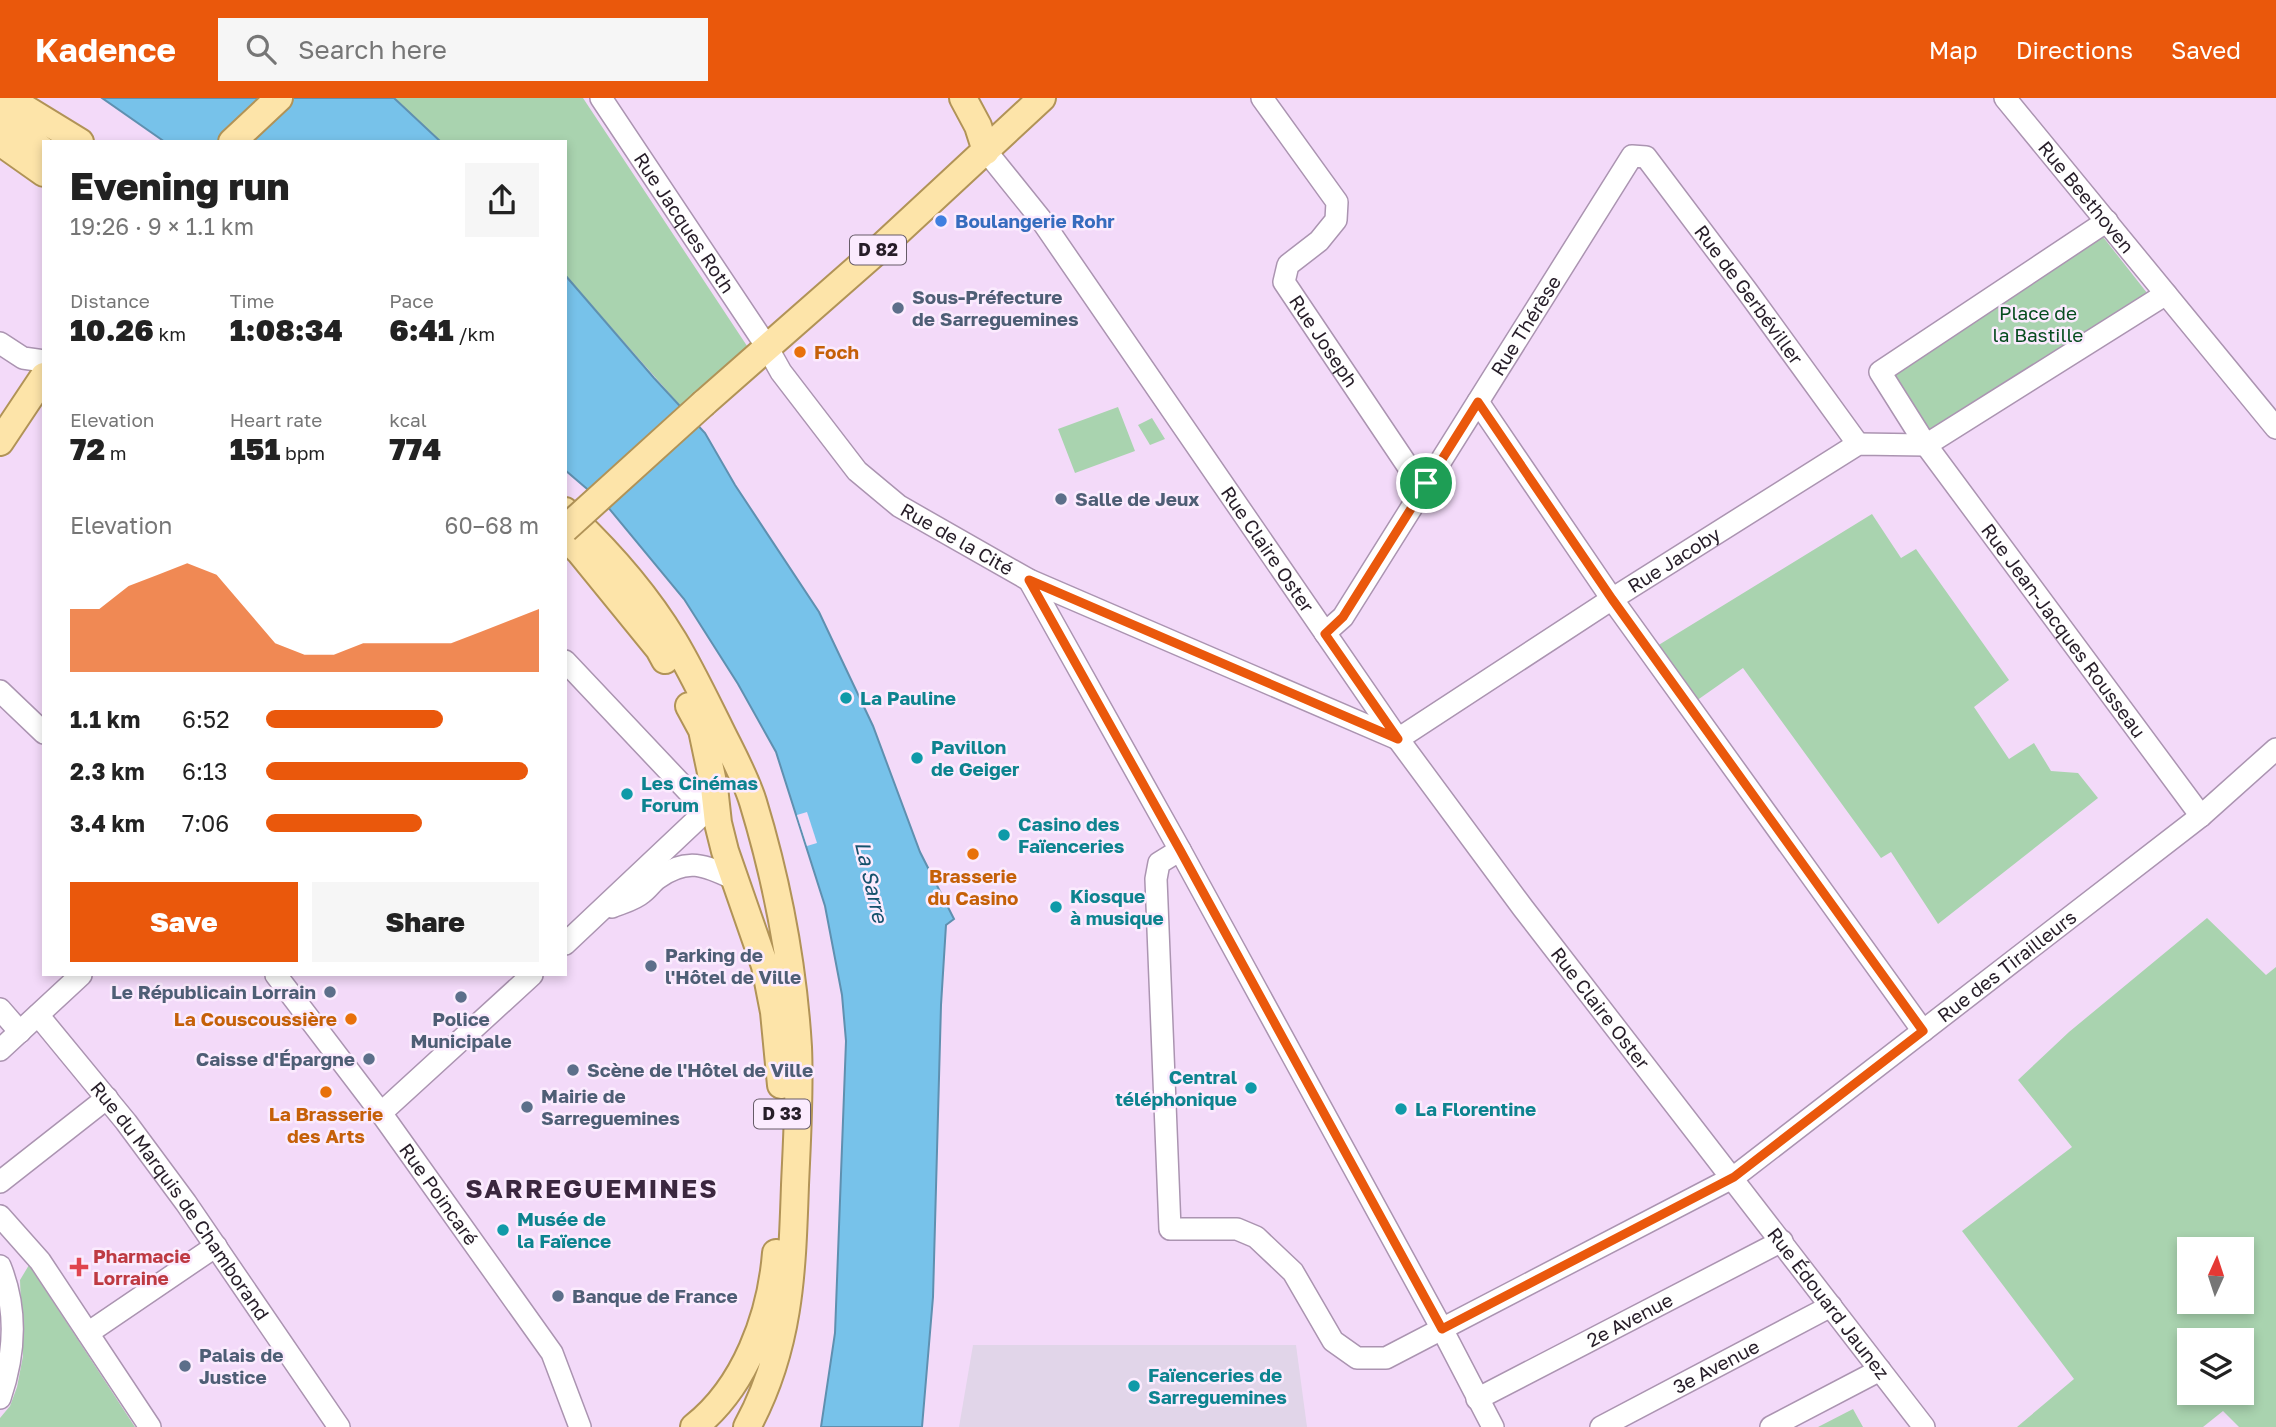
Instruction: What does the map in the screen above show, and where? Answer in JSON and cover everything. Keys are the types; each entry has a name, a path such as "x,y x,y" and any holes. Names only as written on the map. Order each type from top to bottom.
{"main road":[{"path":"8,98 77,140"},
{"path":"234,140 279,98"},
{"path":"963,98 978,126 986,151 1042,98"},
{"path":"0,119 42,150"},
{"path":"0,142 42,172"},
{"name":"D 82","path":"567,527 986,151"},
{"path":"0,442 42,379"},
{"name":"D 33","path":"567,513 597,540 643,597 673,640 732,752 753,800 782,922 794,1008 799,1088 789,1286 784,1327 772,1376 747,1427"},
{"name":"D 33","path":"567,539 659,649 702,730 715,808 734,879 765,967 774,1012 781,1067 778,1228 771,1287 748,1357 726,1394 694,1427"}],"street":[{"name":"Rue Jacques Roth","path":"601,98 767,347"},
{"name":"Rue Joseph","path":"1262,98 1337,202 1336,220 1319,241 1288,265 1284,282 1409,468 1426,483"},
{"name":"Rue Beethoven","path":"2005,98 2276,428"},
{"name":"Rue Claire Oster","path":"986,151 1040,218 1398,739 1523,908 1734,1177"},
{"name":"Rue Thérèse","path":"1325,634 1343,617 1632,156"},
{"name":"Rue de Gerbéviller","path":"1632,156 1646,157 1858,444"},
{"path":"1926,444 1880,372 2107,221"},
{"path":"1858,444 1926,444 2166,294"},
{"path":"0,343 23,358 42,361"},
{"name":"Rue de la Cité","path":"767,347 781,372 858,471 899,506 1029,580 1398,739"},
{"path":"1478,402 1612,599 1923,1031"},
{"name":"Rue Jacoby","path":"1398,739 1612,599 1858,444"},
{"name":"Rue Jean-Jacques Rousseau","path":"1926,444 2201,816"},
{"path":"1029,580 1180,850 1493,1427"},
{"path":"567,663 715,808"},
{"path":"0,691 42,731"},
{"name":"Rue des Tirailleurs","path":"1180,850 1159,863 1156,879 1170,1229 1237,1229 1256,1237 1293,1272 1333,1340 1357,1358 1386,1358 1734,1177 2201,816 2276,749"},
{"path":"619,904 715,808"},
{"path":"567,942 715,808"},
{"path":"597,914 640,895 656,879 674,867 690,864 706,866 734,879"},
{"path":"0,1050 80,976"},
{"name":"Rue Poincaré","path":"277,976 381,1113 552,1353 580,1427"},
{"path":"381,1113 531,976"},
{"path":"0,1009 20,1031"},
{"name":"Rue du Marquis de Chamborand","path":"38,1015 107,1098 216,1246 338,1427"},
{"path":"0,1182 107,1098"},
{"name":"Rue Édouard Jaunez","path":"1734,1177 1924,1427"},
{"path":"0,1216 40,1261 150,1427"},
{"name":"2e Avenue","path":"1478,1399 1782,1241"},
{"path":"88,1333 216,1246"},
{"path":"0,1266 13,1318 10,1362 0,1398"},
{"name":"3e Avenue","path":"1601,1427 1831,1306"},
{"path":"1771,1427 1880,1370"}],"shaded area":[{"name":"Faïenceries de Sarreguemines","path":"973,1345 1296,1345 1307,1427 959,1427"}],"green space":[{"path":"394,98 583,98 755,358 692,419 567,277 567,140 439,140"},
{"name":"Place de la Bastille","path":"2100,233 2151,298 1936,441 1890,374"},
{"path":"1118,407 1135,451 1075,473 1058,429"},
{"path":"1152,418 1165,439 1150,445 1138,425"},
{"path":"1872,514 1901,558 1916,549 2009,680 1974,707 2009,759 2034,743 2051,771 2078,773 2098,798 1938,924 1891,852 1881,858 1743,668 1696,701 1657,646"},
{"path":"2207,918 2266,975 2276,967 2276,1427 2239,1427 2223,1411 2203,1427 2017,1427 2074,1379 1962,1231 2072,1147 2018,1080 2069,1032"},
{"path":"29,1265 135,1427 0,1427 0,1418 10,1406 17,1387 23,1356 20,1280"},
{"path":"1853,1409 1863,1427 1818,1427"}],"water":[{"path":"102,98 394,98 439,140 162,140"},
{"name":"La Sarre","path":"567,277 705,433 735,485 819,612 873,726 920,852 954,919 946,925 941,1005 933,1297 922,1427 821,1427 835,1333 846,1041 842,995 825,906 776,752 738,684 684,599 607,506 567,472"}],"pier":[{"path":"807,812 817,843 807,846 797,815"}],"place":[{"name":"Boulangerie Rohr","path":"941,221"},
{"name":"Sous-Préfecture de Sarreguemines","path":"898,308"},
{"name":"Foch","path":"800,352"},
{"name":"Salle de Jeux","path":"1061,499"},
{"name":"La Pauline","path":"846,698"},
{"name":"Pavillon de Geiger","path":"917,758"},
{"name":"Les Cinémas Forum","path":"627,794"},
{"name":"Casino des Faïenceries","path":"1004,835"},
{"name":"Brasserie du Casino","path":"973,854"},
{"name":"Kiosque à musique","path":"1056,907"},
{"name":"Parking de l'Hôtel de Ville","path":"651,966"},
{"name":"Le Républicain Lorrain","path":"330,992"},
{"name":"Police Municipale","path":"461,997"},
{"name":"La Couscoussière","path":"351,1019"},
{"name":"Caisse d'Épargne","path":"369,1059"},
{"name":"Scène de l'Hôtel de Ville","path":"573,1070"},
{"name":"Central téléphonique","path":"1251,1088"},
{"name":"La Brasserie des Arts","path":"326,1092"},
{"name":"Mairie de Sarreguemines","path":"527,1107"},
{"name":"La Florentine","path":"1401,1109"},
{"name":"Musée de la Faïence","path":"503,1230"},
{"name":"Pharmacie Lorraine","path":"79,1267"},
{"name":"Banque de France","path":"558,1296"},
{"name":"Palais de Justice","path":"185,1366"},
{"name":"Faïenceries de Sarreguemines","path":"1134,1386"}],"district":[{"name":"SARREGUEMINES","path":"592,1189"}],"route":[{"path":"1478,402 1612,599 1923,1031 1734,1177 1442,1329 1029,580 1398,739 1325,634 1343,617 1426,483 1478,402"}]}
